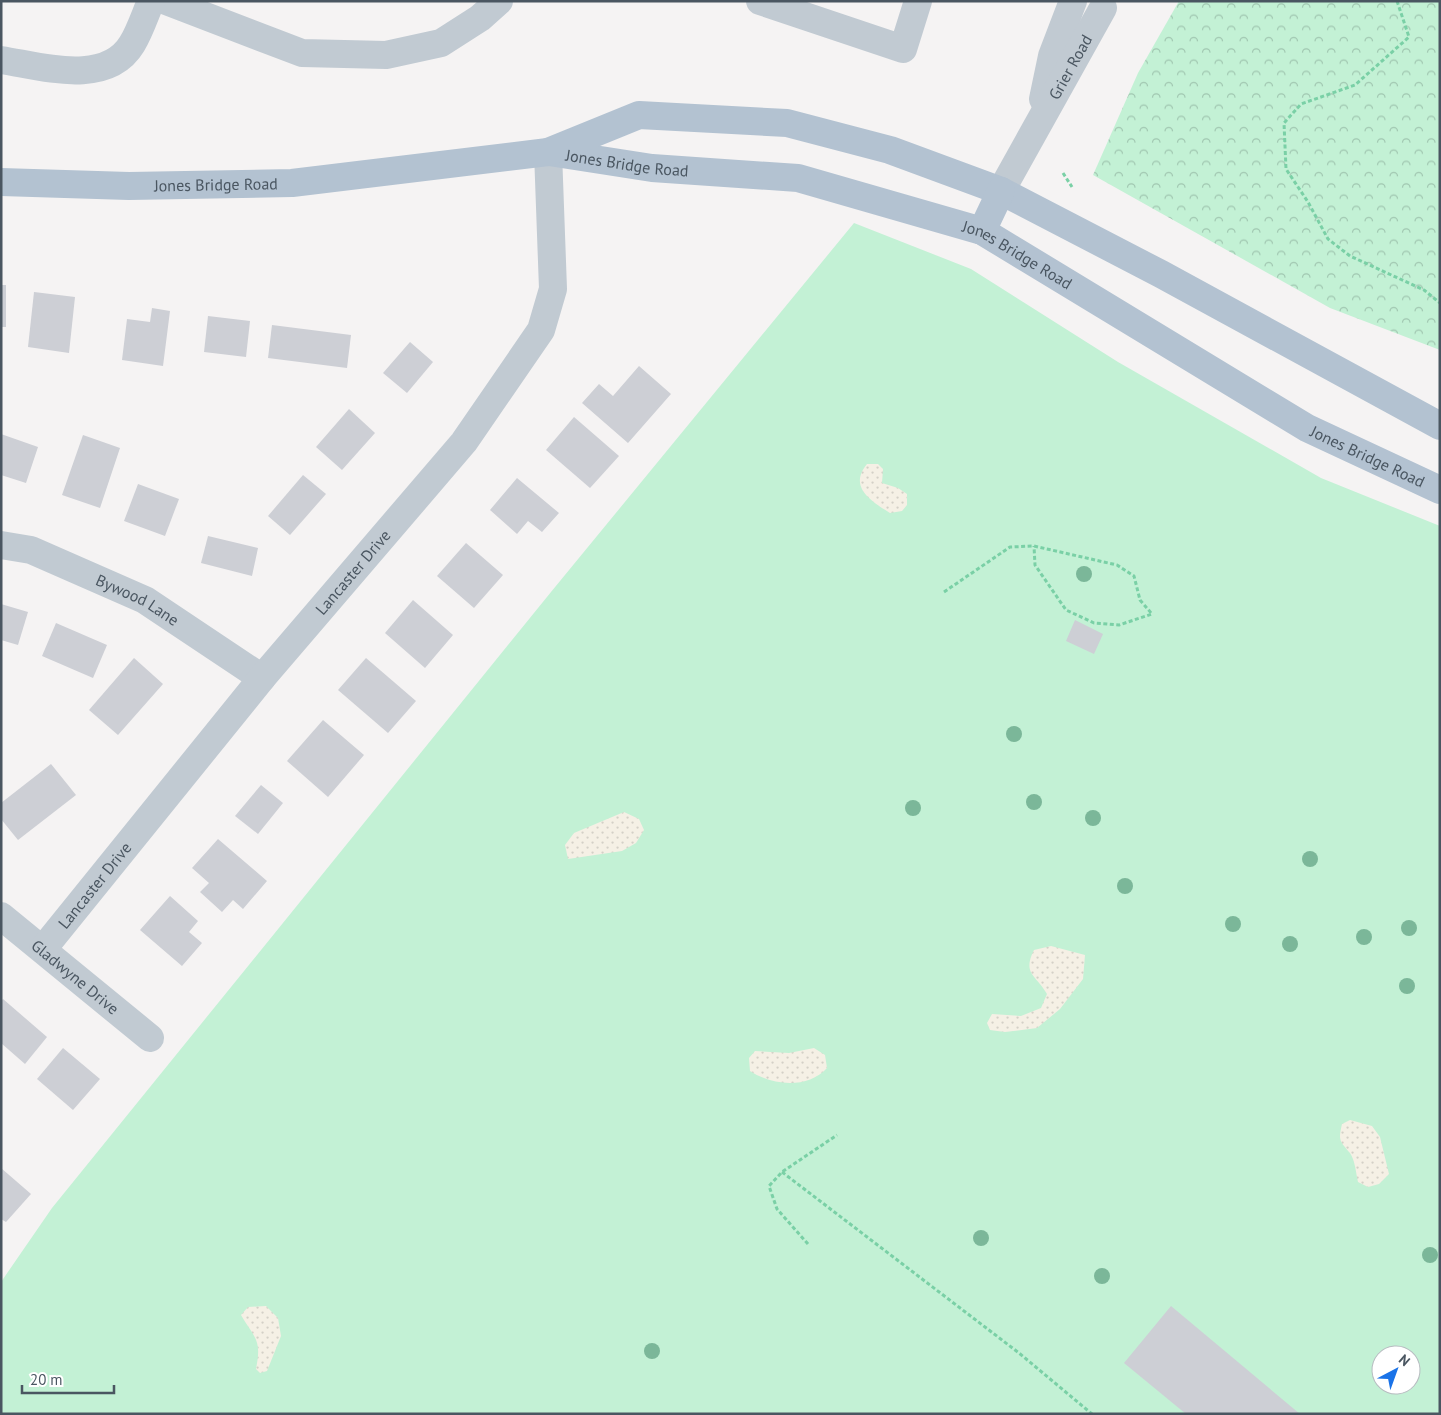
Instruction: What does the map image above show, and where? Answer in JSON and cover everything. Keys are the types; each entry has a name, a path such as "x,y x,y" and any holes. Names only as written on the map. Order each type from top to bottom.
{"main road":[{"name":"Jones Bridge Road","path":"1,182 129,186 292,183 548,152 639,115 787,123 890,150 1001,191 1161,274 1440,426"},
{"name":"Jones Bridge Road","path":"548,152 652,168 798,178 982,231 1307,428 1440,490"},
{"path":"982,231 1001,191"}],"street":[{"path":"1,60 83,71 112,64 132,45 151,1"},
{"path":"166,1 302,53 386,55 441,43 480,18 499,1"},
{"path":"760,1 903,48 918,1"},
{"name":"Grier Road","path":"1037,125 1052,56 1073,1"},
{"name":"Grier Road","path":"1001,191 1103,8"},
{"name":"Lancaster Drive","path":"43,950 262,678 464,442 541,330 553,289 548,152"},
{"name":"Bywood Lane","path":"1,545 31,550 145,600 262,678"},
{"name":"Gladwyne Drive","path":"1,916 150,1038"}],"path":[{"path":"1397,1 1409,38 1355,85 1301,104 1284,123 1286,169 1308,202 1328,239 1350,256 1424,290 1440,303"},
{"path":"1064,173 1072,187"},
{"path":"944,592 1010,547 1034,546 1117,565 1134,576 1140,600 1152,614 1119,625 1094,623 1066,610 1034,565 1034,546"},
{"path":"808,1244 777,1209 769,1186 782,1172 837,1135"},
{"path":"782,1172 1004,1342 1092,1414"}],"green space":[{"path":"1179,1 1440,1 1440,350 1330,308 1093,175 1138,73"},
{"path":"854,223 971,269 1118,362 1321,478 1440,526 1440,1414 1,1414 1,1282 52,1208 551,592"}],"sand":[{"path":"867,464 878,464 883,469 882,483 898,488 907,494 907,505 902,511 890,513 864,493 860,480"},
{"path":"624,812 639,819 644,830 636,843 622,851 568,859 565,845 574,833"},
{"path":"1051,946 1085,955 1083,979 1060,1009 1037,1028 1005,1032 990,1030 987,1023 992,1014 1021,1016 1041,1008 1047,994 1032,974 1029,964 1034,950"},
{"path":"814,1048 825,1055 827,1068 819,1075 810,1079 790,1083 779,1082 769,1080 750,1071 749,1058 755,1051 789,1053"},
{"path":"1350,1120 1372,1126 1380,1137 1389,1174 1379,1184 1368,1187 1358,1182 1353,1159 1340,1137 1342,1124"},
{"path":"266,1306 278,1318 281,1336 267,1371 260,1373 256,1369 258,1345 241,1315 248,1307"}],"building":[{"path":"1,285 6,285 6,327 1,327"},
{"path":"34,292 75,297 69,353 28,347"},
{"path":"152,308 170,311 163,366 122,360 127,319 150,322"},
{"path":"208,316 250,321 246,357 204,352"},
{"path":"272,325 351,335 347,368 268,358"},
{"path":"410,342 433,362 407,393 383,373"},
{"path":"639,366 671,394 628,443 582,403 599,384 613,396"},
{"path":"349,409 375,433 342,470 316,447"},
{"path":"574,417 619,456 590,488 546,450"},
{"path":"1,434 38,447 26,483 1,475"},
{"path":"83,435 120,448 100,508 62,495"},
{"path":"303,475 326,494 290,535 268,516"},
{"path":"517,478 559,513 542,532 528,521 517,534 490,510"},
{"path":"138,484 179,499 165,536 124,521"},
{"path":"208,536 258,548 252,576 201,563"},
{"path":"466,543 503,575 474,608 437,576"},
{"path":"413,600 453,635 425,668 385,633"},
{"path":"1,604 28,612 18,645 1,640"},
{"path":"1075,620 1103,634 1094,654 1066,641"},
{"path":"56,623 107,645 93,678 42,656"},
{"path":"134,658 163,684 118,735 89,710"},
{"path":"366,658 416,701 388,733 338,690"},
{"path":"323,720 364,755 328,797 287,761"},
{"path":"51,764 76,795 18,840 1,819 1,803"},
{"path":"261,785 283,803 258,834 235,816"},
{"path":"218,839 267,881 243,909 233,900 222,912 200,892 209,883 192,868"},
{"path":"170,896 198,921 189,932 202,943 182,966 140,930"},
{"path":"3,999 47,1037 25,1064 1,1043 1,1001"},
{"path":"63,1048 100,1079 73,1110 37,1079"},
{"path":"1,1168 31,1194 6,1222 1,1219"},
{"path":"1171,1306 1300,1414 1186,1414 1124,1363"}]}
